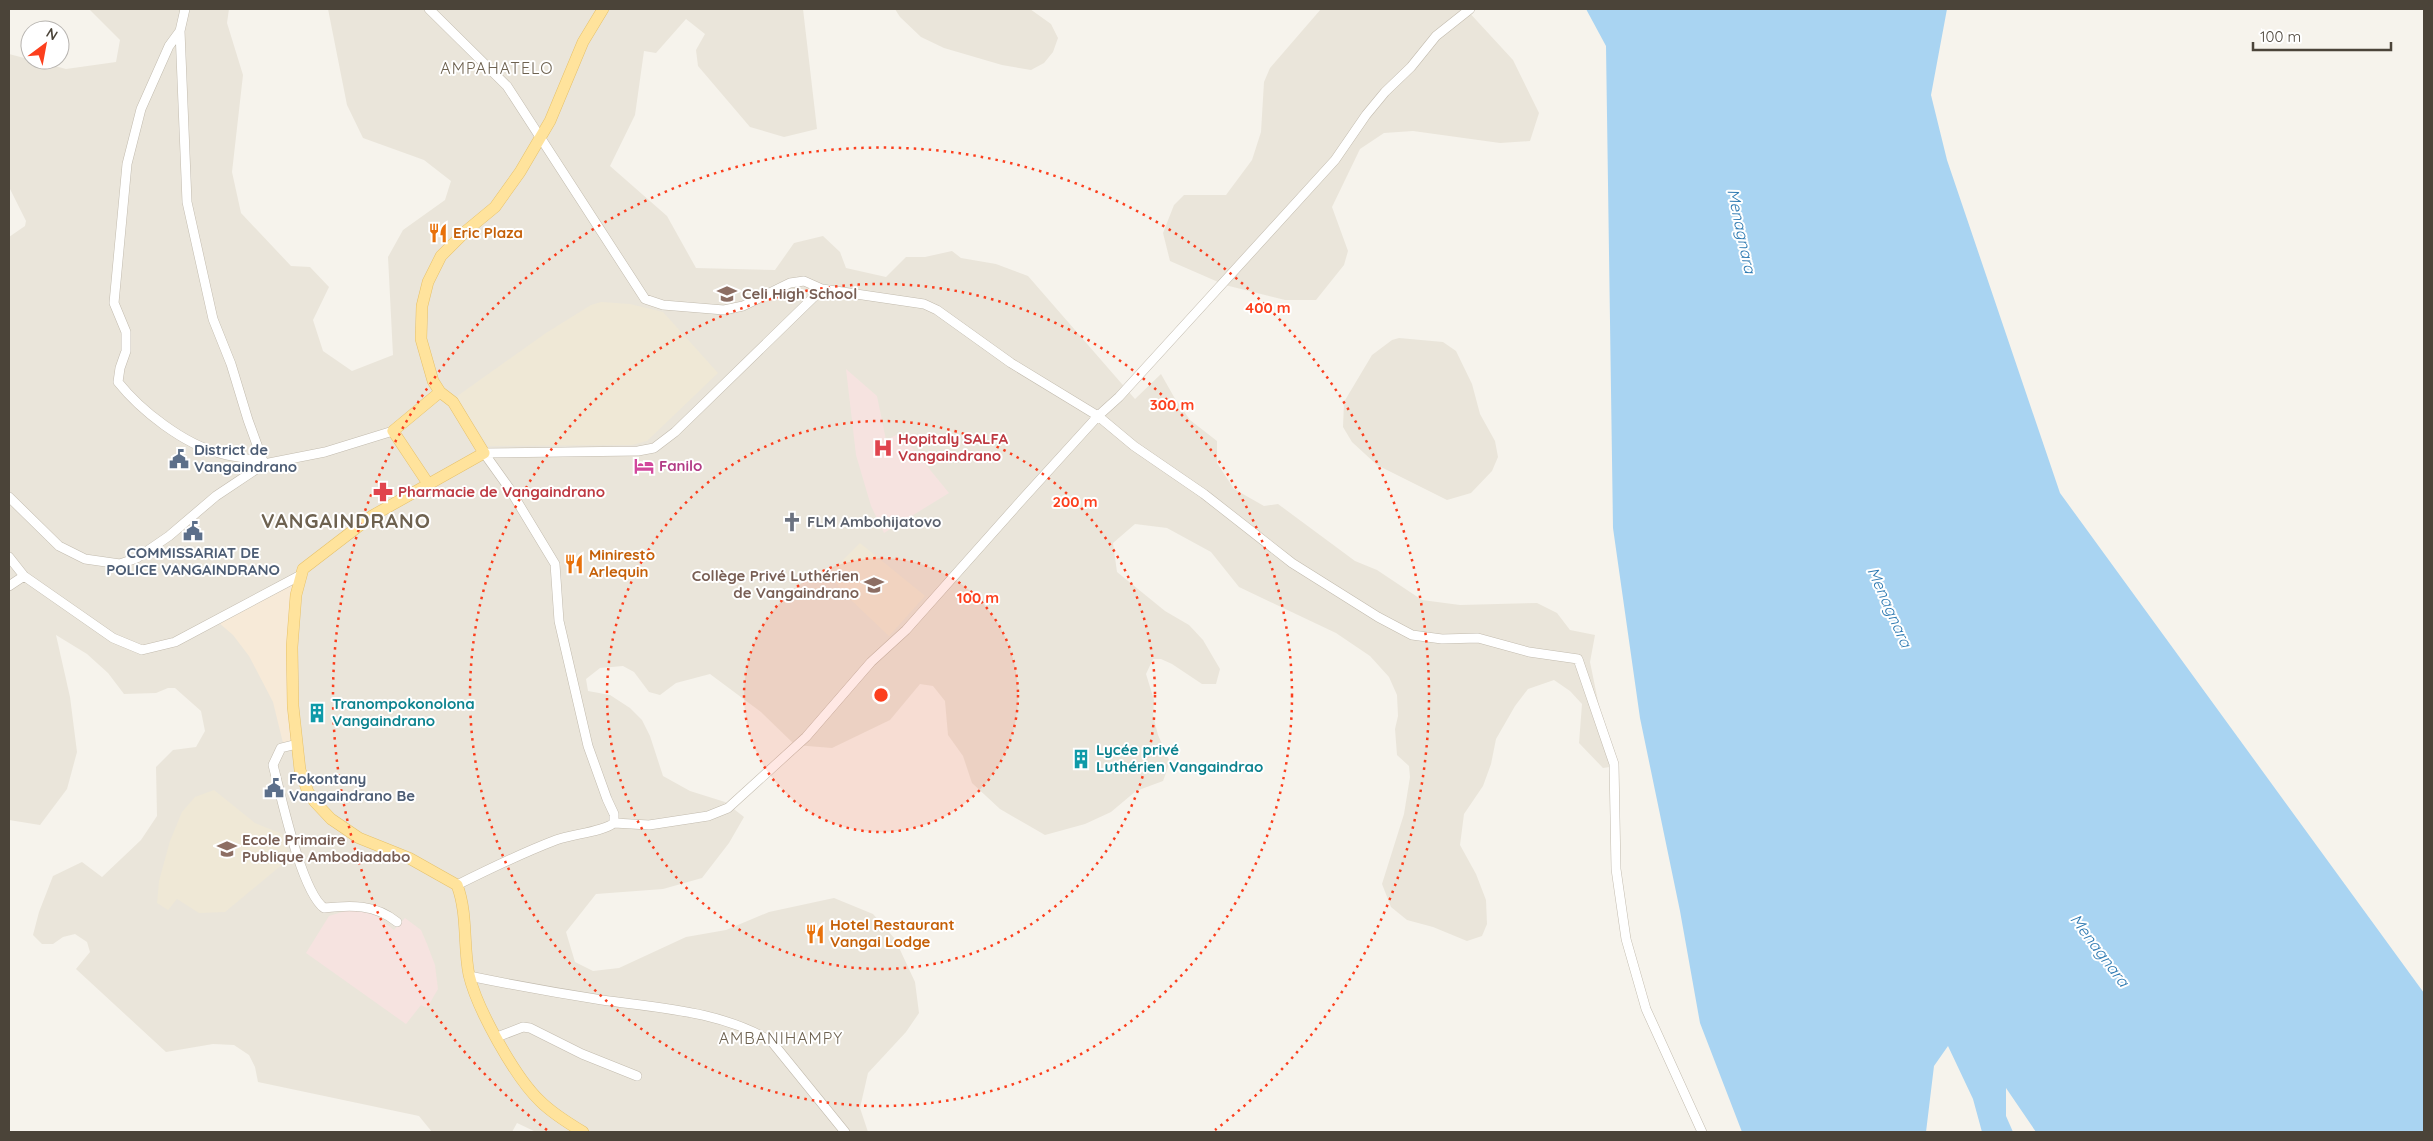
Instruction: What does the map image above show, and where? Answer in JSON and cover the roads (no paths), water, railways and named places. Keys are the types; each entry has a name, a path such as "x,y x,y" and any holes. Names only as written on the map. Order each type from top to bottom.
{"main road":[{"path":"583,1132 540,1101 524,1083 480,1004 470,976 462,900 457,885 409,858 359,838 323,812 305,785 300,770 293,706 292,647 299,576 310,562 372,516 484,454 453,402 440,392 433,381 421,339 422,306 428,282 441,256 466,231 495,207 507,192 540,139 563,92 583,42 603,9"},
{"path":"430,485 393,432 440,392"}],"street":[{"path":"185,9 180,31 187,202 213,319 232,364 248,420 264,464"},
{"path":"429,9 506,86 645,299 663,304 724,310 743,306 790,283 804,282 822,289 924,304 938,310 1010,363 1098,416 1134,446 1204,494 1292,563 1386,622 1412,634 1442,639 1478,638 1529,652 1578,659 1614,764 1616,869 1626,940 1646,1009 1702,1132"},
{"path":"457,885 499,864 556,840 609,827 614,823 649,825 708,816 728,808 806,737 871,662 906,630 1098,416 1119,397 1335,160 1366,115 1385,92 1411,67 1436,36 1470,9"},
{"path":"180,31 176,34 156,71 141,108 128,164 114,303 126,332 126,351 120,368 118,382 140,407 194,444 219,453 253,459 264,464"},
{"path":"484,454 638,451 654,448 676,432 822,289"},
{"path":"9,498 59,546 85,559 120,564 137,558 169,536 216,496 264,464 325,452 393,432"},
{"path":"484,454 509,488 556,564 558,621 588,746 614,814 614,823"},
{"path":"9,557 24,576 113,638 142,650 175,642 299,576"},
{"path":"9,586 24,576"},
{"path":"297,744 281,748 274,764 304,874 318,903 324,908 355,905 386,912 397,922"},
{"path":"470,976 538,991 704,1015 761,1035 772,1042 845,1132"},
{"path":"497,1037 523,1026 582,1054 637,1076"}],"water":[{"name":"Menagnara","path":"1586,9 1947,9 1931,95 1947,160 2060,493 2424,993 2424,1132 2036,1132 2006,1088 2006,1116 2013,1132 1982,1132 1973,1099 1948,1046 1934,1066 1926,1132 1742,1132 1700,1023 1680,911 1640,718 1613,528 1606,46"}],"place":[{"name":"Eric Plaza","path":"438,233"},
{"name":"Celi High School","path":"727,294"},
{"name":"Hopitaly SALFA Vangaindrano","path":"883,448"},
{"name":"District de Vangaindrano","path":"179,459"},
{"name":"Fanilo","path":"644,466"},
{"name":"Pharmacie de Vangaindrano","path":"383,492"},
{"name":"FLM Ambohijatovo","path":"792,522"},
{"name":"COMMISSARIAT DE POLICE VANGAINDRANO","path":"193,531"},
{"name":"Miniresto Arlequin","path":"574,564"},
{"name":"Collège Privé Luthérien de Vangaindrano","path":"874,585"},
{"name":"Tranompokonolona Vangaindrano","path":"317,713"},
{"name":"Lycée privé Luthérien Vangaindrao","path":"1081,759"},
{"name":"Fokontany Vangaindrano Be","path":"274,788"},
{"name":"Ecole Primaire Publique Ambodiadabo","path":"227,849"},
{"name":"Hotel Restaurant Vangai Lodge","path":"815,934"}],"district":[{"name":"AMPAHATELO","path":"497,68"},
{"name":"VANGAINDRANO","path":"346,521"},
{"name":"AMBANIHAMPY","path":"781,1038"}]}
